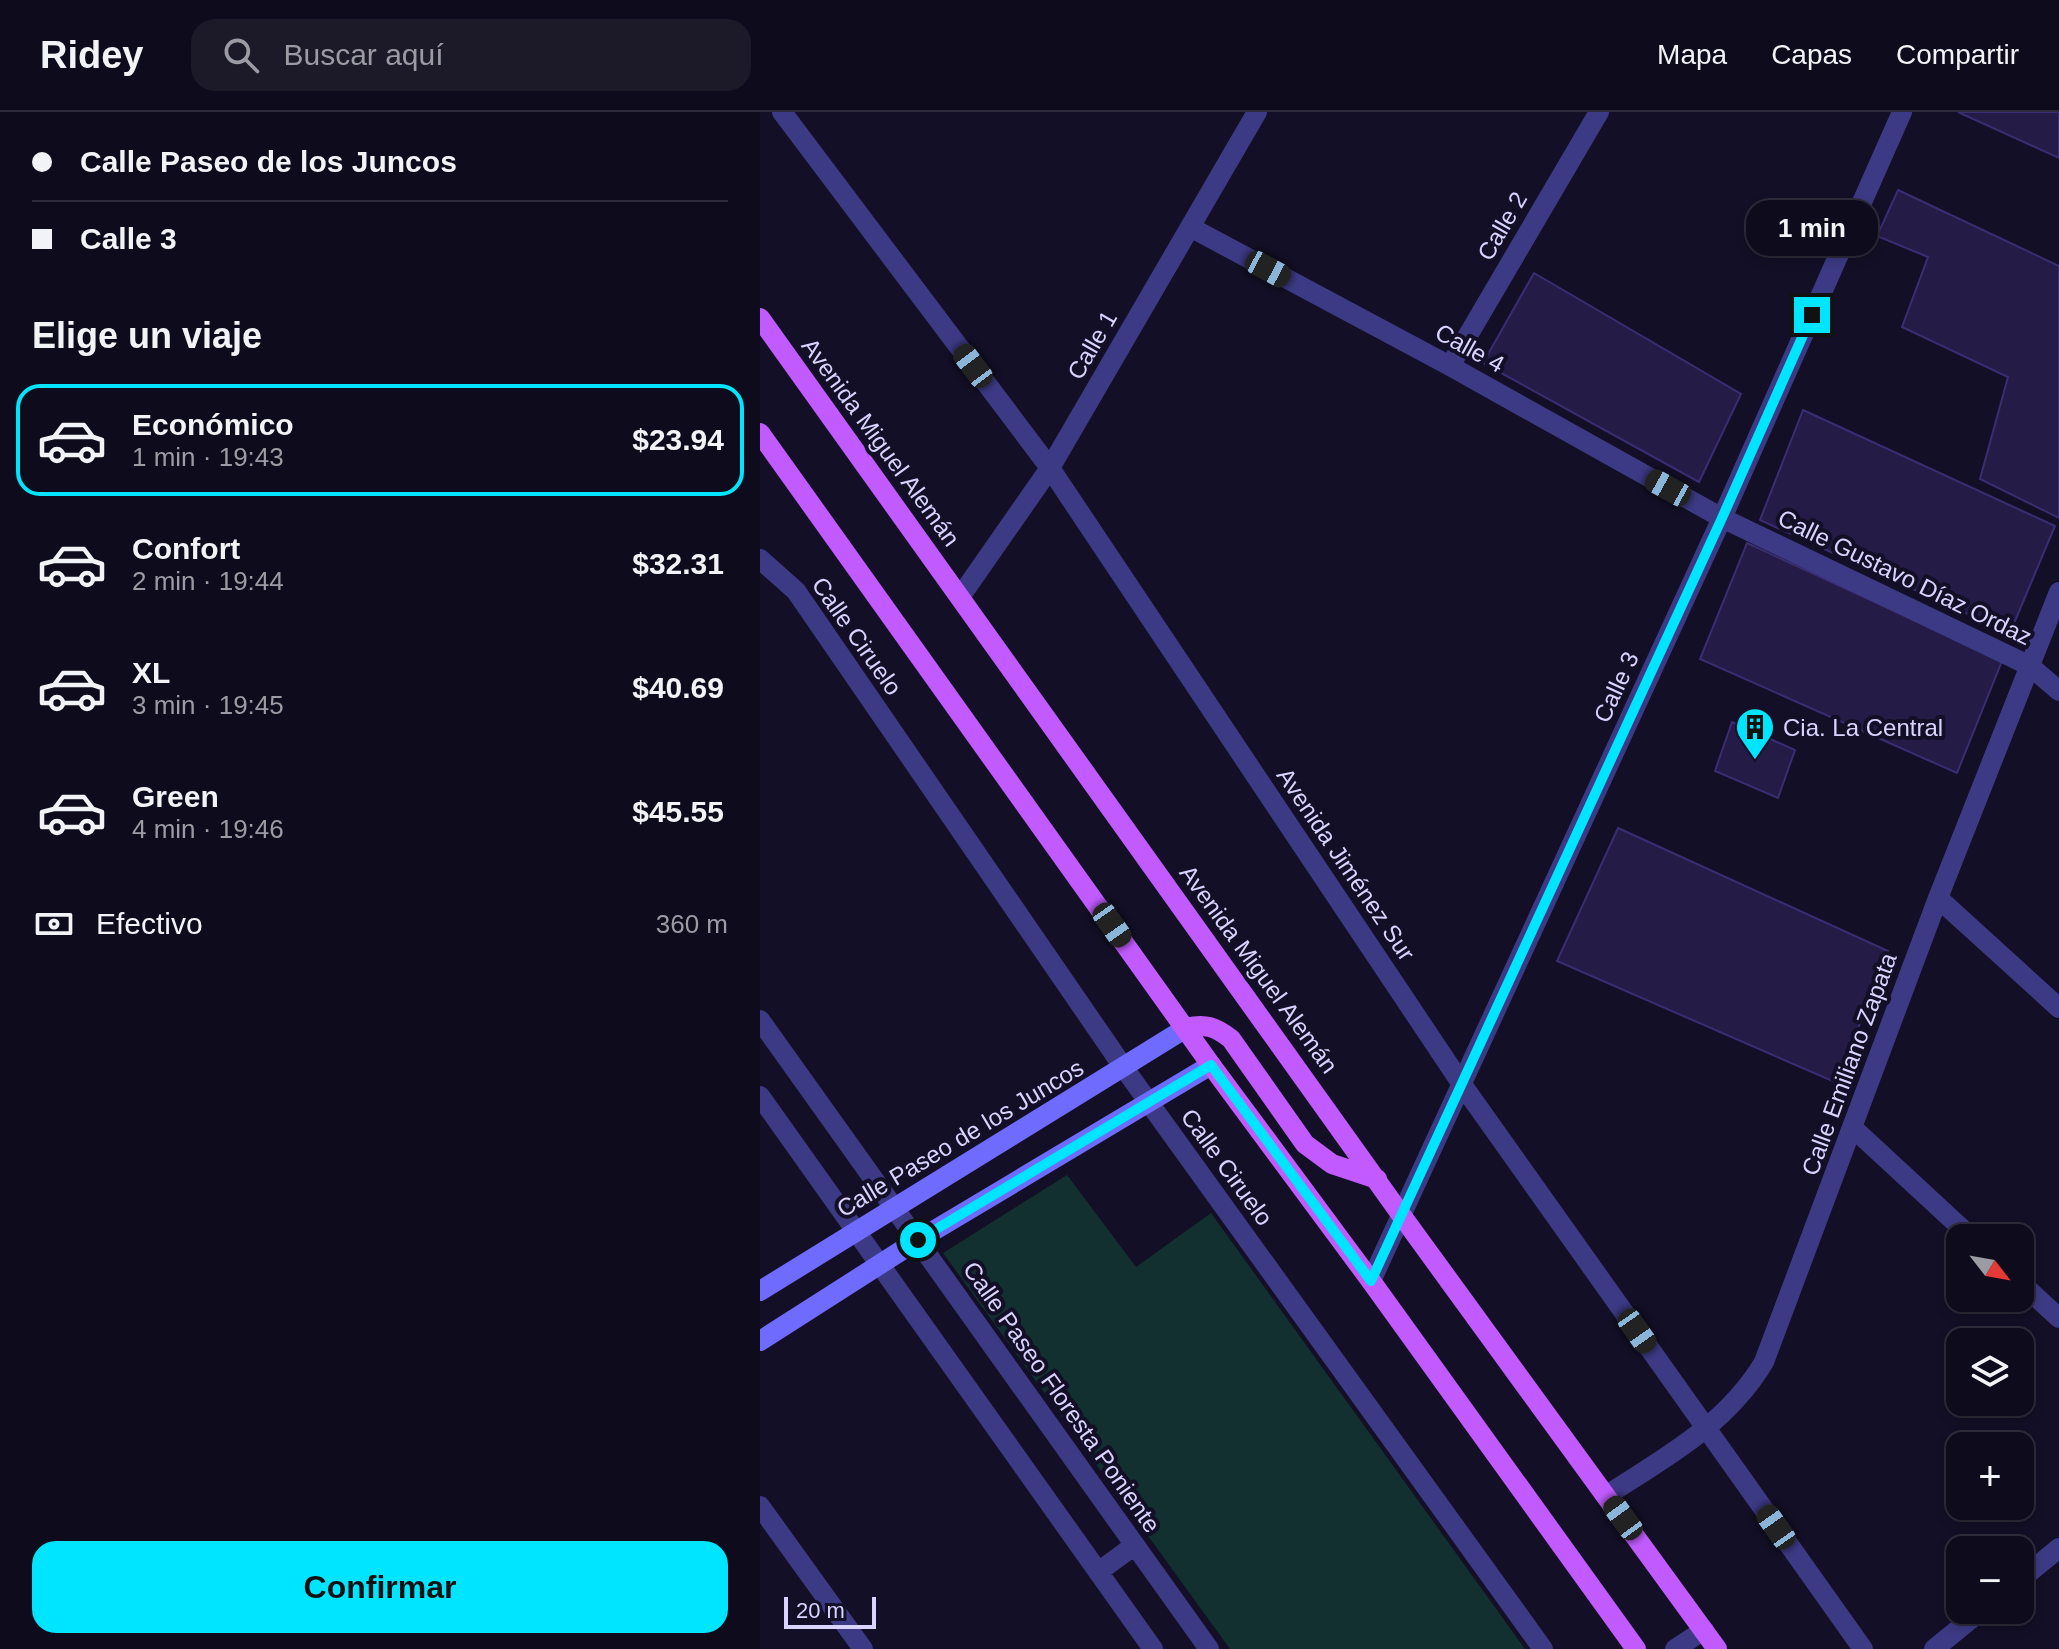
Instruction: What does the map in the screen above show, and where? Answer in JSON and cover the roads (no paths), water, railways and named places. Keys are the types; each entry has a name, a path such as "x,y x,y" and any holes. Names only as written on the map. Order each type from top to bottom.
{"main road":[{"name":"Avenida Miguel Alemán","path":"760,318 1402,1216 1717,1649"},
{"path":"760,433 1211,1065 1636,1649"},
{"path":"1186,1028 1208,1025 1231,1039 1305,1144 1332,1164 1377,1179"},
{"name":"Calle Paseo de los Juncos","path":"760,1291 1186,1028"},
{"path":"760,1341 918,1240 1211,1065"}],"street":[{"name":"Avenida Jiménez Sur","path":"782,112 1050,468 1461,1083 1863,1649"},
{"name":"Calle 1","path":"960,597 1050,468 1257,112"},
{"name":"Calle 2","path":"1450,366 1599,112"},
{"name":"Calle 3","path":"1371,1281 1722,518 1902,112"},
{"name":"Calle 4","path":"1190,227 1450,366 1722,518"},
{"name":"Calle Gustavo Díaz Ordaz","path":"1722,518 2030,666 2059,691"},
{"name":"Calle Ciruelo","path":"760,559 796,591 1124,1068 1543,1649"},
{"name":"Calle Emiliano Zapata","path":"1607,1495 1707,1430 1764,1362 1938,898 2059,592"},
{"path":"1938,898 2059,1008"},
{"name":"Calle Paseo Floresta Poniente","path":"760,1020 1209,1649"},
{"path":"760,1096 1153,1649"},
{"path":"1853,1128 1957,1224"},
{"path":"2034,1295 2059,1318"},
{"path":"760,1506 863,1649"},
{"path":"1098,1572 1135,1545"},
{"path":"2034,1569 2059,1548"},
{"path":"1934,1649 1965,1624"},
{"path":"1675,1649 1704,1630"}],"place":[{"name":"Cia. La Central","path":"1755,761"}]}
